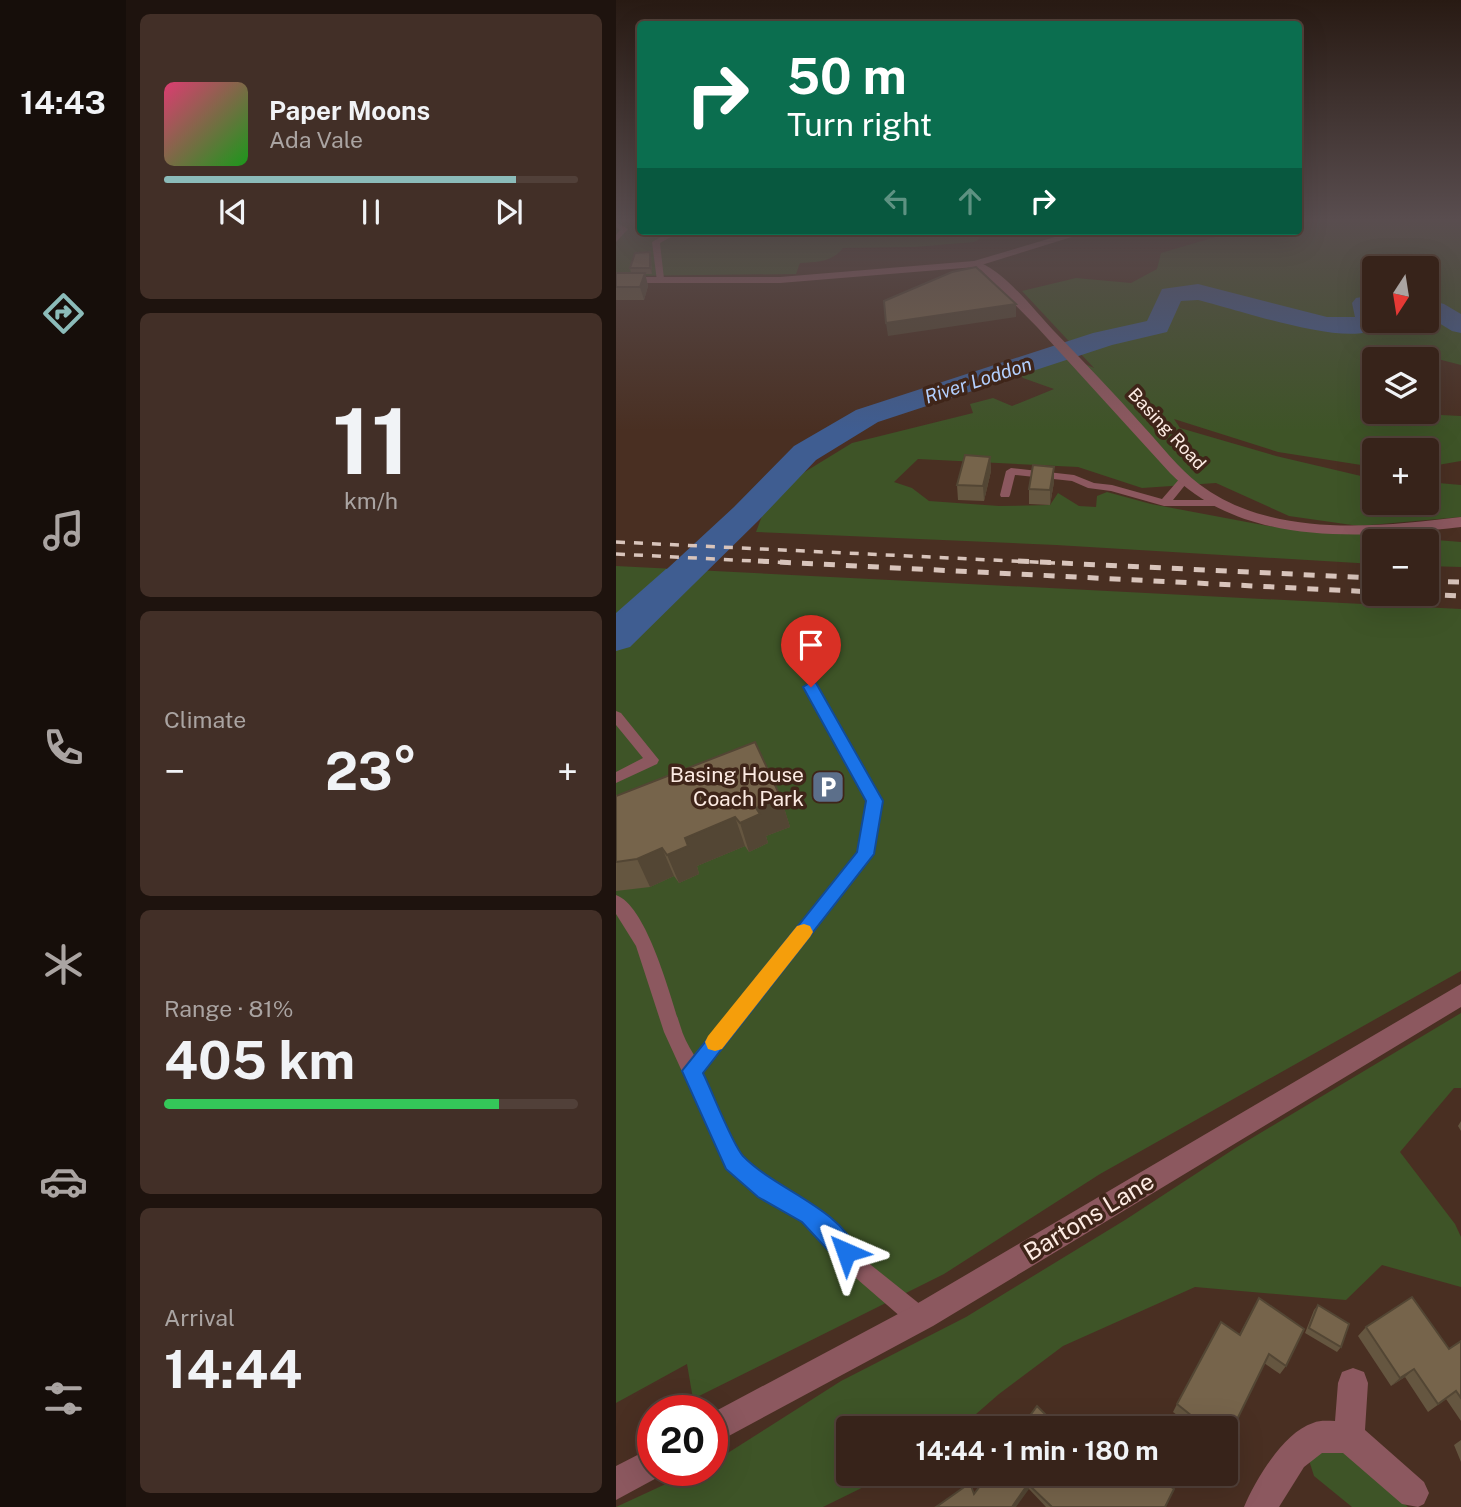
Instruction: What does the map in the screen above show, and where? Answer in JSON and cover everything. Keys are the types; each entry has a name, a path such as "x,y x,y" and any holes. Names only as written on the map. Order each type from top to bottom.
{"street":[{"name":"Basing Road","path":"1008,290 1074,356 1185,480 1221,503 1280,522 1336,531 1379,531 1461,522"},
{"name":"Bartons Lane","path":"728,1421 923,1316 1461,995"},
{"path":"1349,1437 1353,1383"},
{"path":"1260,1507 1293,1456 1316,1437 1349,1437 1413,1493"},
{"path":"616,1483 637,1472"}],"lane":[{"path":"1005,495 1011,471 1074,478 1092,486 1112,488 1164,503 1221,503"},
{"path":"1164,503 1185,480"},
{"path":"692,1071 865,854 875,801 811,687"},
{"path":"616,716 652,760 616,778"},
{"path":"616,902 631,918 646,946 662,989 672,1028 733,1161 766,1189 810,1214 864,1272 917,1316 923,1316"}],"green space":[{"path":"1362,290 1362,333 1439,333 1439,290 1461,290 1461,365 1439,359 1439,347 1362,347 1362,424 1439,424 1439,413 1461,416 1461,461 1439,465 1439,438 1362,438 1362,465 1278,452 1174,419 1180,428 1276,456 1362,476 1362,515 1439,515 1439,483 1461,485 1461,517 1359,526 1289,516 1216,483 1142,488 1078,467 918,459 894,482 912,488 929,501 999,506 1050,505 1058,493 1079,506 1096,507 1097,496 1107,492 1151,504 1268,526 1362,534 1362,563 1056,545 756,532 766,505 803,473 852,443 973,413 970,404 993,398 1012,406 1054,389 1023,378 1017,369 1063,354 1094,368 1022,291"},
{"path":"1439,540 1461,542 1461,567 1439,566"},
{"path":"616,566 1461,609 1461,971 1100,1174 944,1274 701,1395 692,1395 687,1364 616,1403"},
{"path":"1461,1013 1461,1088 1454,1088 1400,1152 1455,1224 1461,1237 1461,1287 1382,1265 1346,1300 1195,1287 1063,1346 974,1416 836,1416 836,1486 866,1486 823,1507 616,1507 661,1486 728,1486 728,1453 841,1381 966,1317 1125,1220 1237,1147"},
{"path":"1326,1448 1355,1455 1408,1507 1352,1507 1314,1476 1308,1457"}],"water":[{"path":"666,569 694,570 645,618 616,641 616,613"}],"building":[{"path":"909,290 1001,290 1016,304 886,323 884,301"},
{"path":"965,455 990,457 983,486 957,485"},
{"path":"1033,465 1054,467 1050,490 1029,489"},
{"path":"755,742 781,798 756,808 760,814 740,823 735,817 685,838 688,846 667,855 662,848 637,859 616,862 616,796"},
{"path":"1412,1297 1449,1349 1461,1341 1461,1398 1456,1391 1438,1404 1414,1369 1400,1378 1366,1327"},
{"path":"1259,1298 1304,1329 1286,1366 1269,1354 1238,1417 1192,1416 1177,1404 1221,1322 1240,1335"},
{"path":"1318,1305 1349,1324 1341,1347 1309,1328"},
{"path":"1037,1406 1047,1416 1030,1416"},
{"path":"966,1486 971,1486 974,1494 980,1486 1027,1486 1012,1507 936,1507"},
{"path":"1030,1486 1170,1486 1174,1489 1165,1507 1052,1507"}],"waterway":[{"name":"River Loddon","path":"616,638 746,514 805,453 867,416 1103,339 1158,326 1171,294 1198,292 1327,325 1362,325"},
{"name":"River Loddon","path":"1439,311 1461,325"}],"railway":[{"path":"616,542 1055,563"},
{"path":"616,554 793,563"},
{"path":"758,561 1362,591"},
{"path":"1018,561 1362,577"},
{"path":"1439,581 1461,582"},
{"path":"1439,595 1461,596"}],"slow traffic":[{"path":"715,1042 804,932"}],"place":[{"name":"Basing House Coach Park","path":"828,787"}],"route":[{"path":"811,687 875,801 865,854 692,1071 733,1161 766,1189 810,1214 846,1252"}]}
